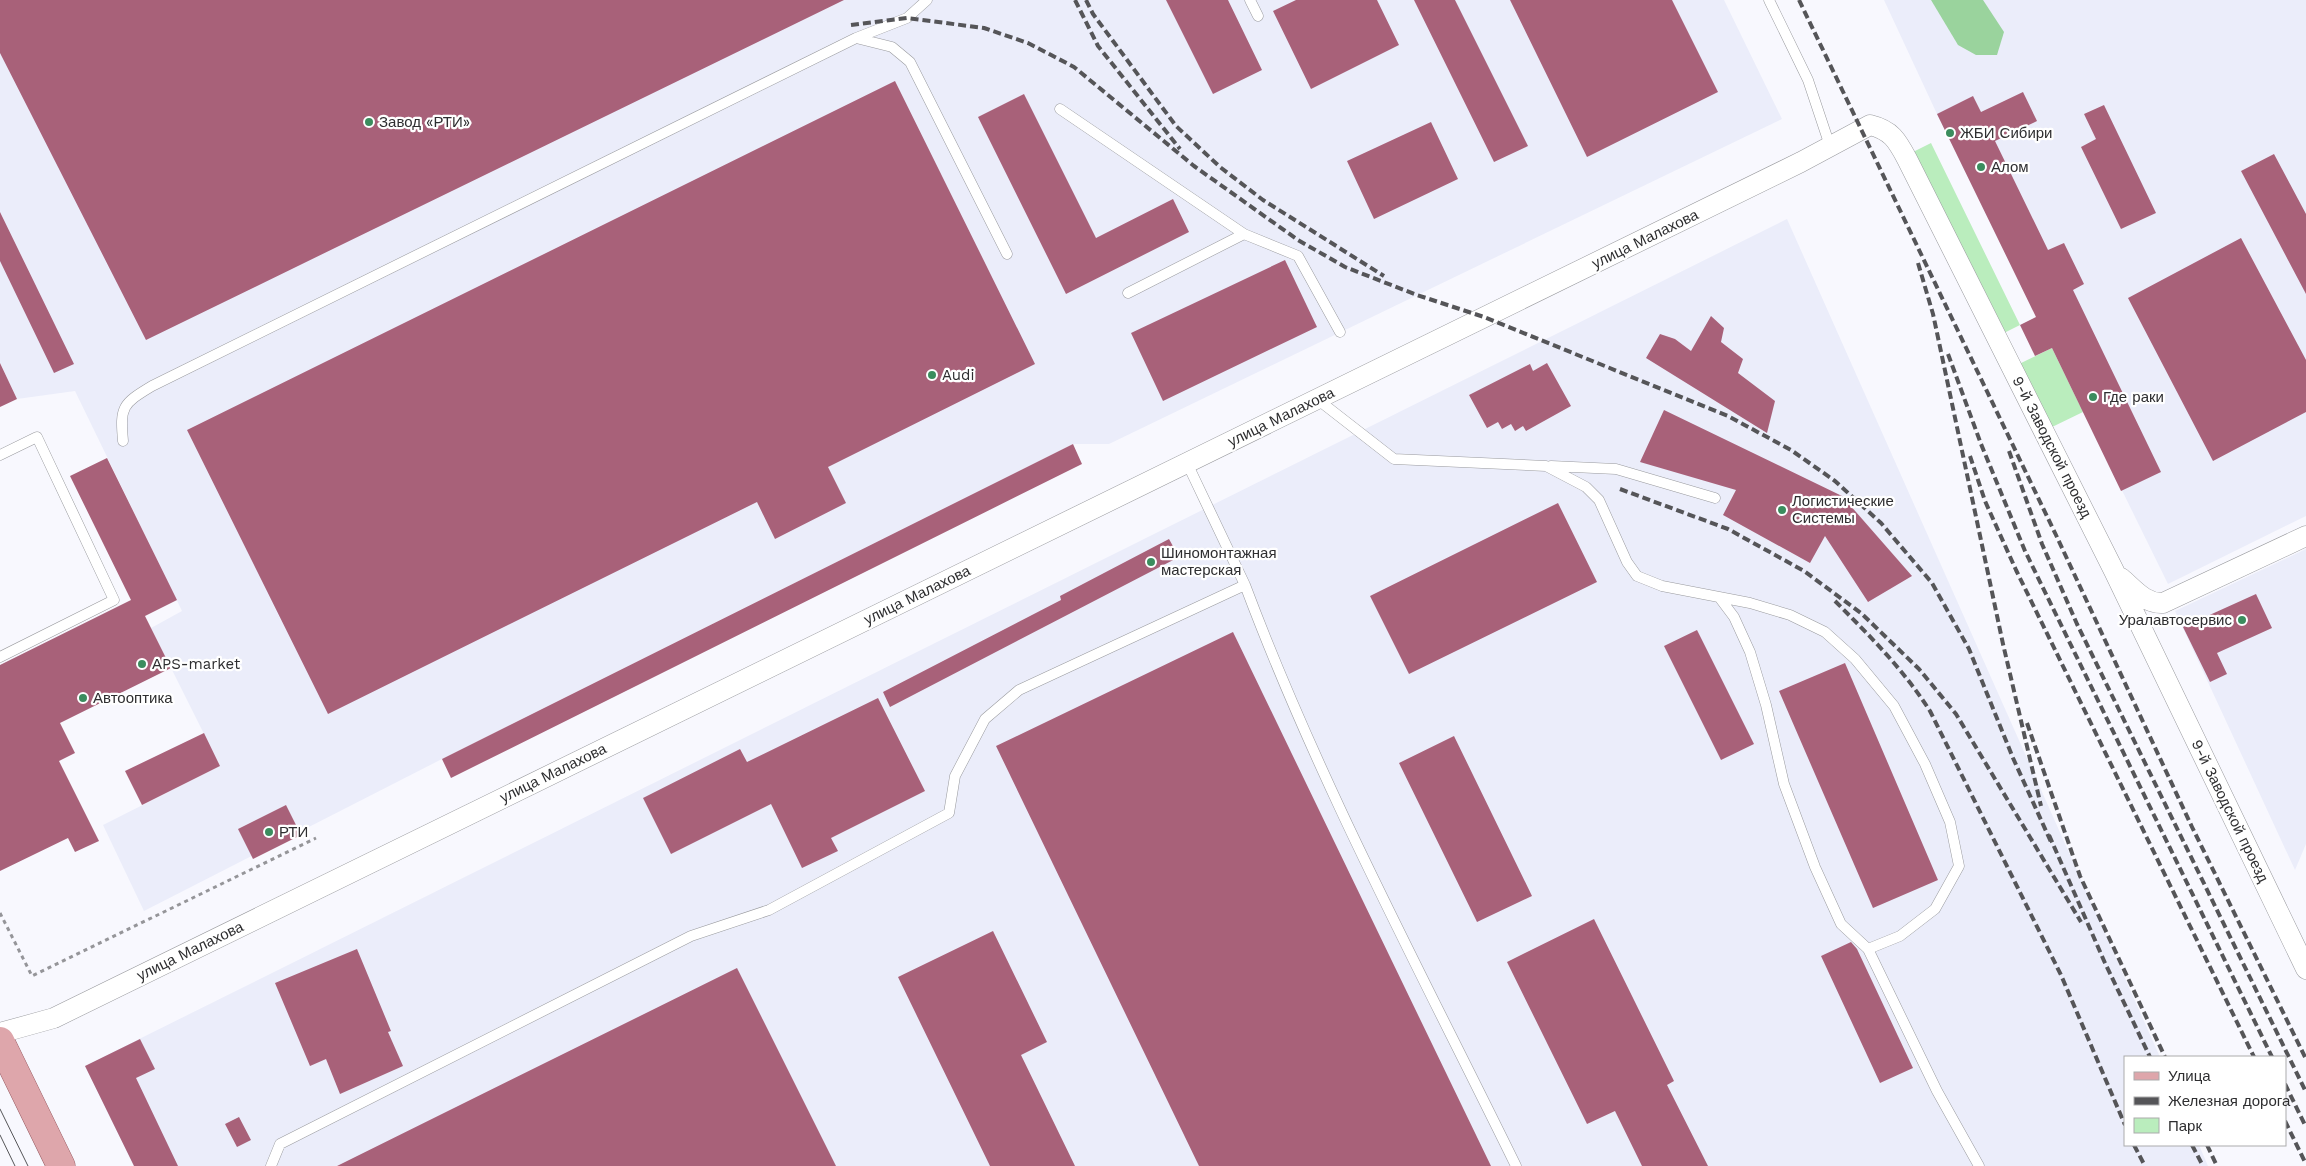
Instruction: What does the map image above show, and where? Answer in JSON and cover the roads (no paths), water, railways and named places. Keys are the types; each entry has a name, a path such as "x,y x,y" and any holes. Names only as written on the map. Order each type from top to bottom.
{"main road":[{"path":"0,1041 62,1166"}],"street":[{"name":"9-й Заводской проезд","path":"1830,146 1870,125 1883,128 1894,135 2114,572 2306,969"},
{"name":"улица Малахова","path":"0,1033 54,1018 1830,146"},
{"path":"2114,572 2145,599 2154,604 2163,603 2306,536"}],"lane":[{"path":"123,441 121,416 130,399 152,386 856,38 907,18 927,0"},
{"path":"1250,0 1258,16"},
{"path":"1769,0 1808,80 1830,146"},
{"path":"856,38 892,46 910,62 1007,254"},
{"path":"1060,109 1244,234 1298,256 1340,332"},
{"path":"1128,293 1244,234"},
{"path":"1317,399 1394,459 1616,469 1715,498"},
{"path":"0,455 37,437 114,600 0,657"},
{"path":"1187,463 1246,585 1276,667 1314,756 1516,1166"},
{"path":"1546,466 1586,487 1599,500 1626,562 1637,576 1662,586 1750,603 1790,615 1825,632 1855,659 1894,706 1925,764 1950,822 1959,866 1935,909 1900,936 1868,949"},
{"path":"271,1166 280,1144 691,936 769,910 949,813 955,776 985,719 1020,690 1246,585"},
{"path":"1719,597 1734,617 1750,652 1766,705 1784,784 1815,867 1841,924 1868,949 1937,1091 1978,1166"}],"tram line":[{"path":"0,1109 28,1166"},
{"path":"0,1135 15,1166"}],"railway":[{"path":"1075,0 1098,46 1180,149"},
{"path":"1086,0 1093,14 1176,126 1220,167 1263,200 1384,276"},
{"path":"1799,0 2056,535 2192,827 2306,1059"},
{"path":"851,25 907,18 984,28 1028,43 1074,67 1194,166 1298,240 1345,267 1417,295 1484,317 1728,416 1791,450 1835,481 1881,523 1932,583 1969,649 2013,758 2051,842"},
{"path":"1918,263 1933,314 2003,644 2041,806"},
{"path":"1948,354 1981,444 2025,551 2272,1056"},
{"path":"2009,451 2042,544 2077,624 2306,1092"},
{"path":"1970,456 1985,501 2016,570 2254,1056"},
{"path":"1620,489 1728,529 1804,571 1861,613 1919,669 1956,714 2081,922"},
{"path":"1835,601 1897,667 1930,711 2061,975 2124,1123"},
{"path":"2027,723 2080,876 2165,1056"},
{"path":"2049,835 2105,963 2150,1056"},
{"path":"2286,1086 2306,1127"},
{"path":"2286,1123 2306,1164"},
{"path":"2135,1146 2145,1166"},
{"path":"2193,1146 2203,1166"},
{"path":"2207,1146 2217,1166"}],"place":[{"name":"Завод «РТИ»","path":"369,122"},
{"name":"ЖБИ Сибири","path":"1950,133"},
{"name":"Алом","path":"1981,167"},
{"name":"Audi","path":"932,375"},
{"name":"Где раки","path":"2093,397"},
{"name":"Логистические Системы","path":"1782,510"},
{"name":"Шиномонтажная мастерская","path":"1151,562"},
{"name":"Уралавтосервис","path":"2242,620"},
{"name":"АPS-market","path":"142,664"},
{"name":"Автооптика","path":"83,698"},
{"name":"РТИ","path":"269,832"}]}
